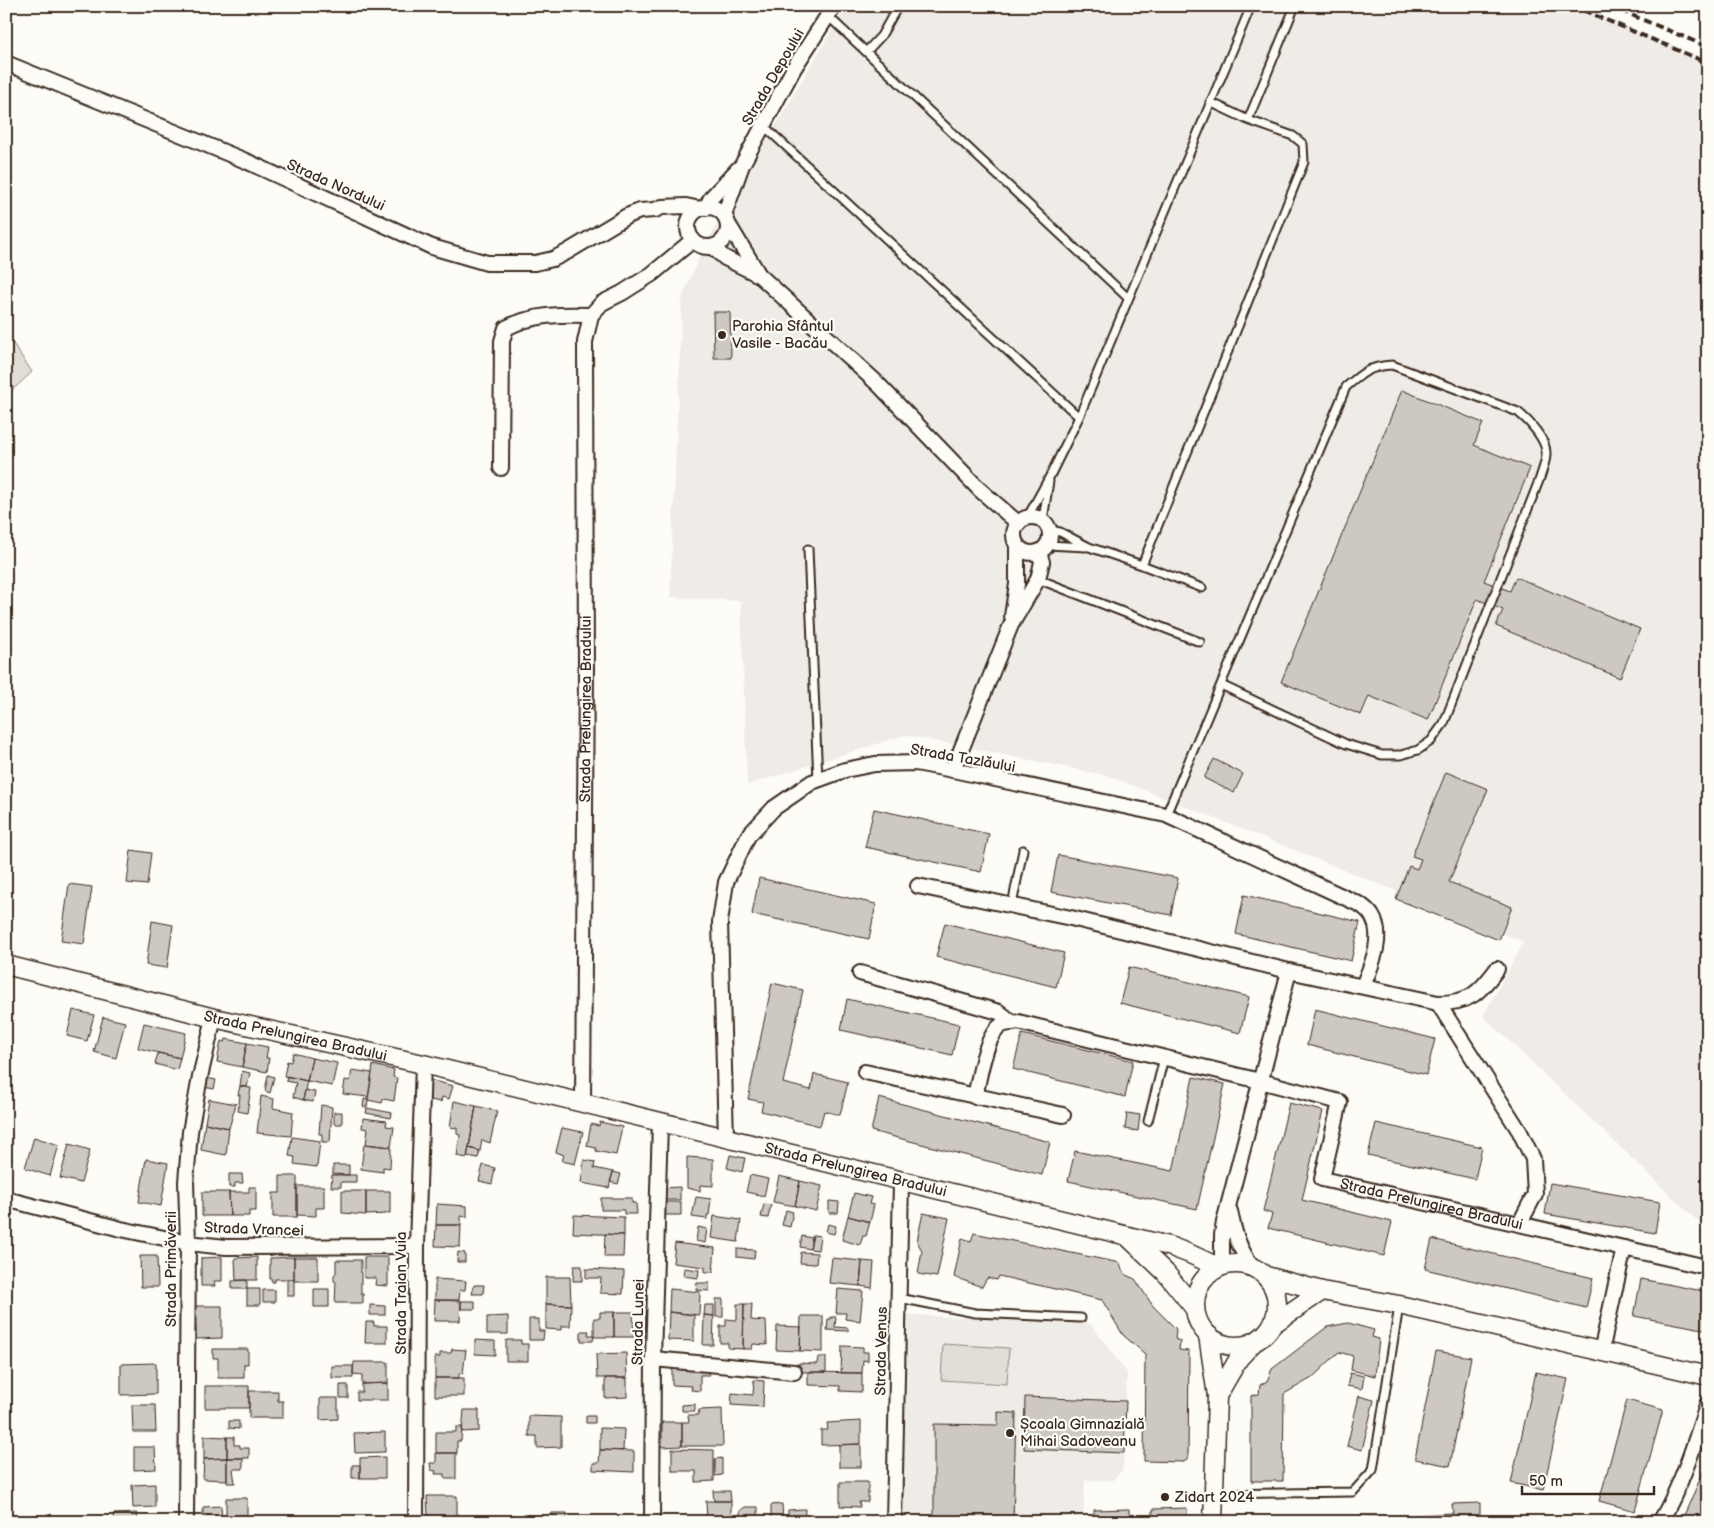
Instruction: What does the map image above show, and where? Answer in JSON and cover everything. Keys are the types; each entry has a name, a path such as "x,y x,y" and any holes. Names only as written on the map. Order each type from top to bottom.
{"street":[{"name":"Strada Depoului","path":"726,218 742,165 794,68 831,11"},
{"name":"Strada Nordului","path":"6,63 246,162 432,247 487,262 535,263 553,259 626,216 640,211 655,210 671,214 689,222"},
{"name":"Strada Depoului","path":"703,208 742,165"},
{"name":"Strada Nordului","path":"655,210 662,207 675,206 703,208"},
{"path":"726,218 728,230 720,244 712,247 698,245 693,240 688,228 693,214 703,208 712,208 726,218 759,275"},
{"path":"501,468 502,341 506,328 519,321 554,314 591,314 602,303 652,274 693,240"},
{"path":"712,247 725,258 759,275 877,383 980,490 1023,520"},
{"name":"Strada Prelungirea Bradului","path":"583,1104 586,667 585,342 591,314"},
{"path":"954,770 1011,625 1038,579 1043,548 1050,536 1046,525 1036,517 1023,520 1015,530 1017,584 1011,625"},
{"path":"1017,545 1027,552 1043,548"},
{"name":"Strada Tazlăului","path":"726,1139 720,922 726,882 748,836 774,808 818,780 845,770 875,764 916,763 1166,815 1361,905 1372,915 1377,928 1376,953 1364,986"},
{"path":"918,886 1071,918 1289,971 1445,1003 1468,998 1481,990 1497,969"},
{"name":"Strada Prelungirea Bradului","path":"6,965 214,1018 423,1064 1128,1237 1176,1249 1220,1266"},
{"path":"1220,1266 1222,1235 1289,971"},
{"path":"860,973 999,1012 1013,1023"},
{"path":"1445,1003 1520,1132 1533,1159 1535,1194 1520,1223"},
{"name":"Strada Primăverii","path":"186,1522 188,1242 186,1182 190,1132 200,1077 214,1018"},
{"name":"Strada Prelungirea Bradului","path":"1013,1023 1018,1022 1340,1102 1322,1178 1698,1264"},
{"path":"975,1097 988,1044 993,1034 1002,1025 1013,1023"},
{"name":"Strada Traian Vuia","path":"416,1522 416,1246 423,1064"},
{"path":"865,1072 1063,1115"},
{"name":"Strada Lunei","path":"652,1522 653,1359 660,1123"},
{"name":"Strada Venus","path":"894,1522 901,1181"},
{"name":"Strada Vrancei","path":"6,1199 121,1229 226,1247 416,1246"},
{"path":"1229,1207 1238,1244 1244,1255 1274,1287 1277,1299 1277,1312 1273,1324"},
{"name":"Strada Prelungirea Bradului","path":"1128,1237 1166,1272 1195,1309"},
{"path":"1601,1352 1624,1248"},
{"path":"1253,1343 1229,1346 1218,1342 1202,1328 1195,1309 1196,1296 1200,1284 1208,1274 1220,1266 1243,1264 1260,1272 1322,1291 1399,1306 1708,1376"},
{"path":"1217,1396 1239,1358 1253,1343 1261,1338 1273,1324 1322,1291"},
{"path":"1208,1335 1217,1396 1213,1522"},
{"path":"653,1359 794,1372"},
{"path":"1660,1522 1669,1508 1689,1458 1708,1402"}],"lane":[{"path":"866,51 881,36 898,6"},
{"path":"1023,520 1050,476 1079,417 1251,6"},
{"path":"1248,120 1295,6"},
{"path":"831,11 866,51 1128,298"},
{"path":"1142,565 1304,162 1303,144 1292,136 1248,120 1210,102"},
{"path":"764,126 1079,417"},
{"path":"1166,815 1346,387 1362,373 1379,366 1392,365 1518,412 1531,423 1540,437 1546,454 1540,478 1444,723 1432,741 1418,750 1401,755 1382,755 1346,744 1221,685"},
{"path":"1050,476 1046,525 1088,547 1202,588"},
{"path":"1043,548 1088,547"},
{"path":"808,549 818,780"},
{"path":"1038,579 1200,642"},
{"path":"1012,905 1023,850"},
{"path":"1148,1121 1164,1058"},
{"path":"898,1298 975,1313 1081,1318"},
{"path":"1213,1494 1353,1492 1373,1470 1399,1306"}],"shaded area":[{"path":"846,6 1577,6 1708,60 1708,1231 1483,1016 1524,942 1109,776 905,735 747,785 741,601 670,597 682,298 702,250"},
{"path":"6,342 12,342 32,372 6,396"},
{"name":"Școala Gimnazială Mihai Sadoveanu","path":"898,1314 1091,1324 1127,1373 1123,1469 1113,1480 1085,1480 1083,1522 894,1522"},
{"path":"943,1344 1009,1348 1007,1384 941,1380"}],"building":[{"name":"Parohia Sfântul Vasile - Bacău","path":"713,312 730,312 731,358 714,358"},
{"path":"1402,390 1483,423 1474,445 1530,468 1484,581 1510,591 1516,577 1640,629 1620,678 1496,626 1503,610 1477,599 1428,720 1369,696 1361,715 1281,682"},
{"path":"1214,759 1243,774 1234,793 1204,778"},
{"path":"1446,772 1488,789 1449,882 1512,907 1499,940 1396,899 1409,866 1417,869 1421,859 1412,856"},
{"path":"874,809 989,834 981,872 865,847"},
{"path":"131,850 151,853 147,885 127,883"},
{"path":"1058,855 1178,878 1171,915 1051,892"},
{"path":"759,878 876,904 869,939 752,914"},
{"path":"69,884 92,887 84,944 61,941"},
{"path":"1244,895 1360,922 1351,961 1236,934"},
{"path":"152,921 173,925 167,968 146,965"},
{"path":"945,923 1064,953 1056,987 936,957"},
{"path":"1129,967 1249,997 1240,1033 1120,1003"},
{"path":"772,983 803,990 783,1083 811,1090 814,1074 848,1082 840,1115 824,1111 820,1126 761,1111 763,1102 748,1099"},
{"path":"847,999 959,1024 952,1055 841,1030"},
{"path":"1315,1009 1435,1039 1426,1075 1307,1045"},
{"path":"73,1010 94,1015 87,1041 67,1036"},
{"path":"103,1017 125,1022 116,1058 94,1052"},
{"path":"144,1023 186,1033 180,1058 138,1048"},
{"path":"1022,1034 1133,1061 1125,1097 1013,1069"},
{"path":"226,1039 247,1043 242,1067 217,1062 221,1041 225,1042"},
{"path":"247,1043 268,1047 266,1058 269,1058 267,1072 242,1067"},
{"path":"158,1053 180,1058 177,1070 155,1064"},
{"path":"293,1053 312,1058 307,1081 284,1076 287,1061 291,1062"},
{"path":"312,1058 337,1063 332,1086 307,1081"},
{"path":"373,1065 394,1070 393,1077 397,1078 394,1101 383,1099 382,1103 368,1100"},
{"path":"352,1070 372,1073 368,1097 343,1094 345,1080 350,1081"},
{"path":"242,1071 250,1073 247,1087 240,1086"},
{"path":"268,1075 274,1077 270,1093 265,1091"},
{"path":"287,1076 307,1081 303,1100 293,1097 296,1083 286,1081"},
{"path":"1193,1077 1225,1084 1197,1209 1068,1181 1075,1151 1173,1171"},
{"path":"206,1078 216,1080 214,1089 204,1087"},
{"path":"426,1079 453,1086 449,1099 442,1097 441,1102 424,1099"},
{"path":"240,1086 251,1088 247,1113 238,1111"},
{"path":"305,1090 315,1092 313,1102 303,1100"},
{"path":"261,1096 274,1099 273,1108 293,1112 291,1136 257,1133"},
{"path":"879,1098 1050,1142 1042,1175 871,1131"},
{"path":"209,1099 236,1104 229,1128 205,1123"},
{"path":"364,1099 368,1100 367,1107 363,1107"},
{"path":"454,1101 476,1106 467,1158 457,1156 460,1135 457,1134 457,1128 450,1127"},
{"path":"1289,1103 1323,1111 1302,1200 1392,1222 1384,1256 1268,1228 1272,1214 1263,1211"},
{"path":"321,1105 332,1107 330,1142 322,1142 322,1134 319,1134"},
{"path":"476,1106 497,1111 490,1143 482,1140 480,1151 469,1148"},
{"path":"367,1108 392,1113 391,1118 366,1113"},
{"path":"334,1112 342,1112 342,1124 334,1124"},
{"path":"1127,1113 1140,1115 1138,1131 1125,1129"},
{"path":"363,1118 387,1121 386,1126 394,1127 391,1147 366,1144 368,1129 362,1128"},
{"path":"600,1122 622,1127 616,1155 596,1151 596,1148 587,1146 591,1124 599,1126"},
{"path":"205,1123 229,1128 226,1155 201,1150"},
{"path":"1376,1123 1482,1147 1475,1179 1368,1155"},
{"path":"562,1128 583,1132 575,1164 562,1161 564,1155 556,1152"},
{"path":"34,1137 59,1145 50,1176 25,1168"},
{"path":"292,1137 320,1141 317,1167 294,1164 295,1157 289,1156"},
{"path":"69,1144 90,1150 81,1183 60,1178"},
{"path":"364,1144 391,1147 390,1168 383,1167 383,1172 361,1169"},
{"path":"469,1148 480,1151 478,1158 467,1156"},
{"path":"730,1155 745,1158 742,1172 727,1168"},
{"path":"687,1157 713,1159 713,1186 700,1185 700,1191 687,1188"},
{"path":"146,1159 168,1163 161,1206 139,1202"},
{"path":"584,1160 595,1162 594,1168 613,1172 609,1188 581,1183"},
{"path":"333,1165 349,1165 349,1175 333,1174"},
{"path":"483,1165 495,1168 492,1184 479,1181"},
{"path":"613,1172 621,1174 618,1184 610,1182"},
{"path":"229,1174 242,1174 243,1183 235,1183 235,1187 229,1187"},
{"path":"332,1175 356,1175 356,1182 341,1182 341,1187 331,1187"},
{"path":"750,1175 768,1179 764,1196 746,1192"},
{"path":"280,1176 297,1176 297,1217 273,1217 273,1193 280,1193"},
{"path":"779,1176 800,1181 795,1206 773,1202"},
{"path":"800,1181 822,1186 816,1211 795,1206"},
{"path":"1550,1183 1660,1202 1655,1233 1545,1214"},
{"path":"297,1186 324,1186 324,1208 316,1208 316,1216 297,1215"},
{"path":"249,1187 256,1187 256,1211 249,1211 249,1216 230,1216 229,1192 249,1192"},
{"path":"680,1187 680,1200 662,1200 662,1188"},
{"path":"342,1191 366,1191 366,1215 342,1213"},
{"path":"366,1191 390,1191 390,1213 366,1215"},
{"path":"202,1192 229,1192 230,1216 202,1216"},
{"path":"854,1193 871,1197 869,1204 874,1205 870,1222 848,1216"},
{"path":"696,1197 711,1199 707,1219 692,1217"},
{"path":"601,1198 632,1198 632,1203 636,1203 637,1214 624,1214 624,1210 601,1210"},
{"path":"829,1201 839,1202 838,1213 829,1213"},
{"path":"663,1202 681,1202 681,1215 663,1215"},
{"path":"437,1204 467,1206 467,1217 461,1216 461,1225 436,1225"},
{"path":"764,1204 771,1205 768,1218 761,1217"},
{"path":"786,1210 793,1212 790,1227 782,1225"},
{"path":"923,1213 949,1218 937,1277 918,1274 922,1251 917,1241"},
{"path":"574,1215 624,1217 624,1235 573,1233"},
{"path":"714,1216 741,1220 738,1242 711,1238"},
{"path":"848,1216 870,1222 866,1236 863,1236 860,1245 842,1240"},
{"path":"828,1224 836,1226 834,1234 826,1232"},
{"path":"436,1225 461,1225 460,1247 435,1246"},
{"path":"698,1227 707,1229 705,1243 696,1241"},
{"path":"974,1233 1120,1263 1126,1275 1135,1279 1153,1306 1176,1329 1175,1339 1180,1341 1179,1350 1189,1351 1188,1458 1183,1462 1144,1461 1145,1354 1123,1335 1102,1300 999,1276 997,1280 987,1278 982,1287 954,1277 962,1238 971,1241"},
{"path":"605,1234 624,1235 623,1257 604,1257"},
{"path":"813,1235 820,1236 818,1250 810,1249"},
{"path":"802,1236 812,1238 810,1249 800,1247"},
{"path":"1432,1239 1593,1278 1586,1308 1425,1269"},
{"path":"675,1243 715,1248 713,1272 705,1272 705,1267 673,1263"},
{"path":"737,1249 755,1250 754,1259 737,1257"},
{"path":"458,1252 465,1253 465,1262 457,1262"},
{"path":"801,1252 817,1253 816,1264 800,1263"},
{"path":"140,1256 157,1256 158,1287 141,1287"},
{"path":"222,1257 222,1281 214,1281 215,1286 201,1286 201,1258"},
{"path":"257,1257 257,1280 236,1280 235,1258"},
{"path":"294,1257 294,1279 275,1279 275,1282 272,1282 272,1279 270,1279 270,1258"},
{"path":"294,1257 318,1257 318,1281 294,1281"},
{"path":"364,1257 388,1257 388,1286 375,1285 376,1278 364,1278"},
{"path":"832,1258 862,1261 860,1286 829,1283"},
{"path":"336,1260 361,1260 361,1294 363,1294 363,1303 335,1303 336,1282 334,1281 334,1275 336,1273"},
{"path":"862,1261 874,1262 872,1288 860,1286"},
{"path":"574,1266 582,1266 582,1281 573,1281"},
{"path":"684,1268 699,1270 698,1278 683,1276"},
{"path":"586,1269 624,1271 623,1294 600,1293 601,1278 586,1278"},
{"path":"546,1277 570,1277 571,1305 546,1304"},
{"path":"287,1279 294,1279 294,1296 287,1296"},
{"path":"435,1279 466,1281 465,1290 460,1290 459,1300 435,1300"},
{"path":"1641,1279 1708,1292 1708,1330 1634,1316"},
{"path":"247,1280 247,1289 232,1289 232,1281"},
{"path":"697,1283 709,1283 709,1291 696,1290"},
{"path":"474,1285 484,1285 483,1294 472,1294"},
{"path":"247,1289 260,1289 260,1305 247,1305"},
{"path":"314,1289 329,1289 329,1307 314,1307"},
{"path":"670,1289 700,1292 699,1315 669,1312"},
{"path":"838,1289 863,1291 860,1321 845,1319 846,1313 836,1313"},
{"path":"263,1290 275,1290 275,1302 263,1302"},
{"path":"716,1299 723,1299 723,1317 716,1317"},
{"path":"435,1300 461,1301 460,1321 434,1321"},
{"path":"461,1301 475,1301 475,1309 461,1309"},
{"path":"546,1304 571,1305 570,1326 562,1326 562,1330 546,1329"},
{"path":"737,1304 744,1304 743,1349 728,1348 728,1343 720,1343 720,1326 726,1326 726,1319 737,1320"},
{"path":"744,1304 752,1304 751,1320 766,1321 767,1345 753,1344 752,1349 743,1349"},
{"path":"370,1305 385,1306 385,1315 370,1315"},
{"path":"705,1305 714,1305 714,1316 704,1315"},
{"path":"192,1306 222,1306 222,1338 196,1339 196,1327 192,1327"},
{"path":"600,1312 614,1312 614,1337 594,1337 594,1318 600,1318"},
{"path":"614,1312 633,1312 634,1337 614,1337"},
{"path":"669,1312 694,1315 694,1341 668,1340"},
{"path":"704,1315 714,1316 713,1345 703,1345"},
{"path":"508,1316 508,1334 487,1334 487,1317"},
{"path":"801,1316 823,1316 823,1352 800,1351"},
{"path":"831,1317 836,1317 835,1327 848,1328 848,1331 827,1330 828,1319 831,1319"},
{"path":"529,1319 539,1319 539,1331 544,1331 543,1340 529,1340"},
{"path":"366,1322 374,1322 374,1326 387,1326 387,1343 365,1343"},
{"path":"1348,1323 1374,1330 1372,1337 1379,1339 1375,1376 1351,1370 1353,1356 1339,1352 1312,1378 1284,1394 1283,1481 1251,1481 1251,1396 1259,1394 1260,1385 1267,1381 1272,1369 1327,1327"},
{"path":"777,1326 801,1327 800,1351 776,1350"},
{"path":"581,1331 589,1331 588,1335 594,1335 593,1341 581,1341"},
{"path":"475,1340 495,1341 495,1355 475,1354"},
{"path":"506,1340 521,1340 521,1344 528,1344 528,1361 506,1361"},
{"path":"842,1346 863,1347 863,1352 868,1352 868,1361 863,1360 862,1373 841,1373"},
{"path":"213,1349 248,1349 248,1364 244,1364 244,1378 218,1378 218,1358 213,1358"},
{"path":"452,1349 466,1350 463,1373 459,1373 459,1378 435,1378 435,1357 440,1357 440,1353 451,1353"},
{"path":"1436,1351 1471,1357 1450,1466 1415,1459"},
{"path":"626,1353 627,1378 597,1378 596,1354"},
{"path":"818,1357 826,1357 826,1372 799,1372 799,1363 817,1364"},
{"path":"354,1362 388,1362 388,1383 362,1384 362,1375 353,1374"},
{"path":"156,1363 156,1394 121,1395 121,1364"},
{"path":"672,1363 709,1365 709,1375 700,1375 700,1391 691,1390 692,1386 672,1385"},
{"path":"332,1366 353,1366 353,1378 332,1378"},
{"path":"808,1372 862,1373 862,1392 840,1391 840,1386 808,1385"},
{"path":"1536,1372 1568,1379 1543,1490 1511,1483"},
{"path":"1350,1373 1364,1376 1362,1389 1347,1386"},
{"path":"435,1378 464,1378 464,1396 435,1396"},
{"path":"605,1378 627,1378 627,1397 605,1398"},
{"path":"754,1380 764,1381 763,1407 731,1405 732,1393 753,1395"},
{"path":"388,1383 388,1400 357,1400 357,1392 362,1392 362,1384"},
{"path":"340,1385 348,1385 348,1398 340,1398"},
{"path":"205,1386 249,1386 249,1408 205,1408"},
{"path":"249,1391 278,1391 278,1401 283,1401 283,1418 249,1418"},
{"path":"1359,1396 1374,1400 1362,1450 1347,1446"},
{"path":"1025,1397 1126,1401 1124,1453 1024,1449"},
{"path":"320,1398 338,1398 338,1419 320,1420"},
{"path":"1627,1400 1663,1410 1635,1511 1599,1501"},
{"path":"695,1404 695,1411 682,1411 682,1405"},
{"path":"132,1405 155,1405 156,1432 133,1432"},
{"path":"722,1409 723,1446 682,1446 682,1422 689,1422 688,1415 698,1415 699,1410"},
{"path":"464,1410 479,1410 479,1431 462,1432"},
{"path":"998,1412 1016,1413 1013,1522 934,1522 934,1424 998,1425"},
{"path":"529,1416 561,1417 561,1447 537,1448 537,1436 529,1436"},
{"path":"586,1416 595,1416 595,1423 586,1423"},
{"path":"229,1421 239,1421 239,1429 229,1428"},
{"path":"861,1421 861,1444 821,1445 821,1430 828,1430 827,1423"},
{"path":"662,1422 682,1422 682,1446 662,1447"},
{"path":"456,1427 462,1427 461,1441 457,1441 457,1453 436,1453 436,1432 456,1432"},
{"path":"600,1428 624,1429 623,1451 600,1450"},
{"path":"385,1432 385,1452 355,1453 354,1433"},
{"path":"204,1436 227,1437 227,1458 204,1459"},
{"path":"227,1437 234,1437 234,1445 240,1445 240,1448 249,1448 249,1458 227,1458"},
{"path":"861,1444 861,1467 839,1467 839,1445"},
{"path":"134,1447 155,1447 156,1469 134,1470"},
{"path":"672,1449 714,1450 714,1481 696,1482 696,1471 672,1471"},
{"path":"600,1450 634,1451 634,1472 593,1470 593,1463 599,1463"},
{"path":"436,1453 456,1453 456,1479 445,1479 445,1474 435,1474 436,1471 431,1470 430,1463 436,1463"},
{"path":"385,1457 385,1478 360,1478 360,1458"},
{"path":"227,1458 243,1458 243,1469 233,1469 235,1483 227,1483"},
{"path":"227,1458 227,1480 203,1479 204,1459"},
{"path":"722,1458 722,1475 715,1476 715,1459"},
{"path":"1708,1461 1708,1522 1681,1522"},
{"path":"352,1465 360,1465 360,1478 352,1478"},
{"path":"840,1482 868,1482 868,1502 859,1502 860,1507 840,1506"},
{"path":"155,1484 155,1507 133,1508 132,1485"},
{"path":"713,1491 730,1491 731,1501 714,1501"},
{"path":"427,1496 457,1496 457,1522 453,1522 454,1517 428,1518"},
{"path":"226,1498 247,1498 247,1515 226,1516"},
{"path":"706,1501 731,1501 731,1522 707,1522"},
{"path":"1480,1503 1480,1522 1261,1522 1453,1513 1452,1504"},
{"path":"782,1504 783,1522 771,1522 771,1505"},
{"path":"221,1506 222,1522 203,1522 203,1507"},
{"path":"745,1507 758,1507 758,1522 740,1522 740,1511"},
{"path":"1187,1508 1187,1522 1153,1522 1153,1509"},
{"path":"805,1509 804,1522 795,1522 795,1518 788,1518 788,1510"},
{"path":"1129,1509 1129,1522 1094,1522 1094,1510"},
{"path":"137,1513 138,1522 114,1522 113,1514"},
{"path":"552,1513 567,1513 567,1522 552,1522"},
{"path":"838,1514 841,1514 841,1517 858,1516 858,1521 870,1522 838,1522"}],"railway":[{"path":"1573,6 1708,63"},
{"path":"1610,6 1708,47"}],"place":[{"name":"Parohia Sfântul Vasile - Bacău","path":"722,335"},
{"name":"Școala Gimnazială Mihai Sadoveanu","path":"1010,1433"},
{"name":"Zidart 2024","path":"1165,1497"}]}
